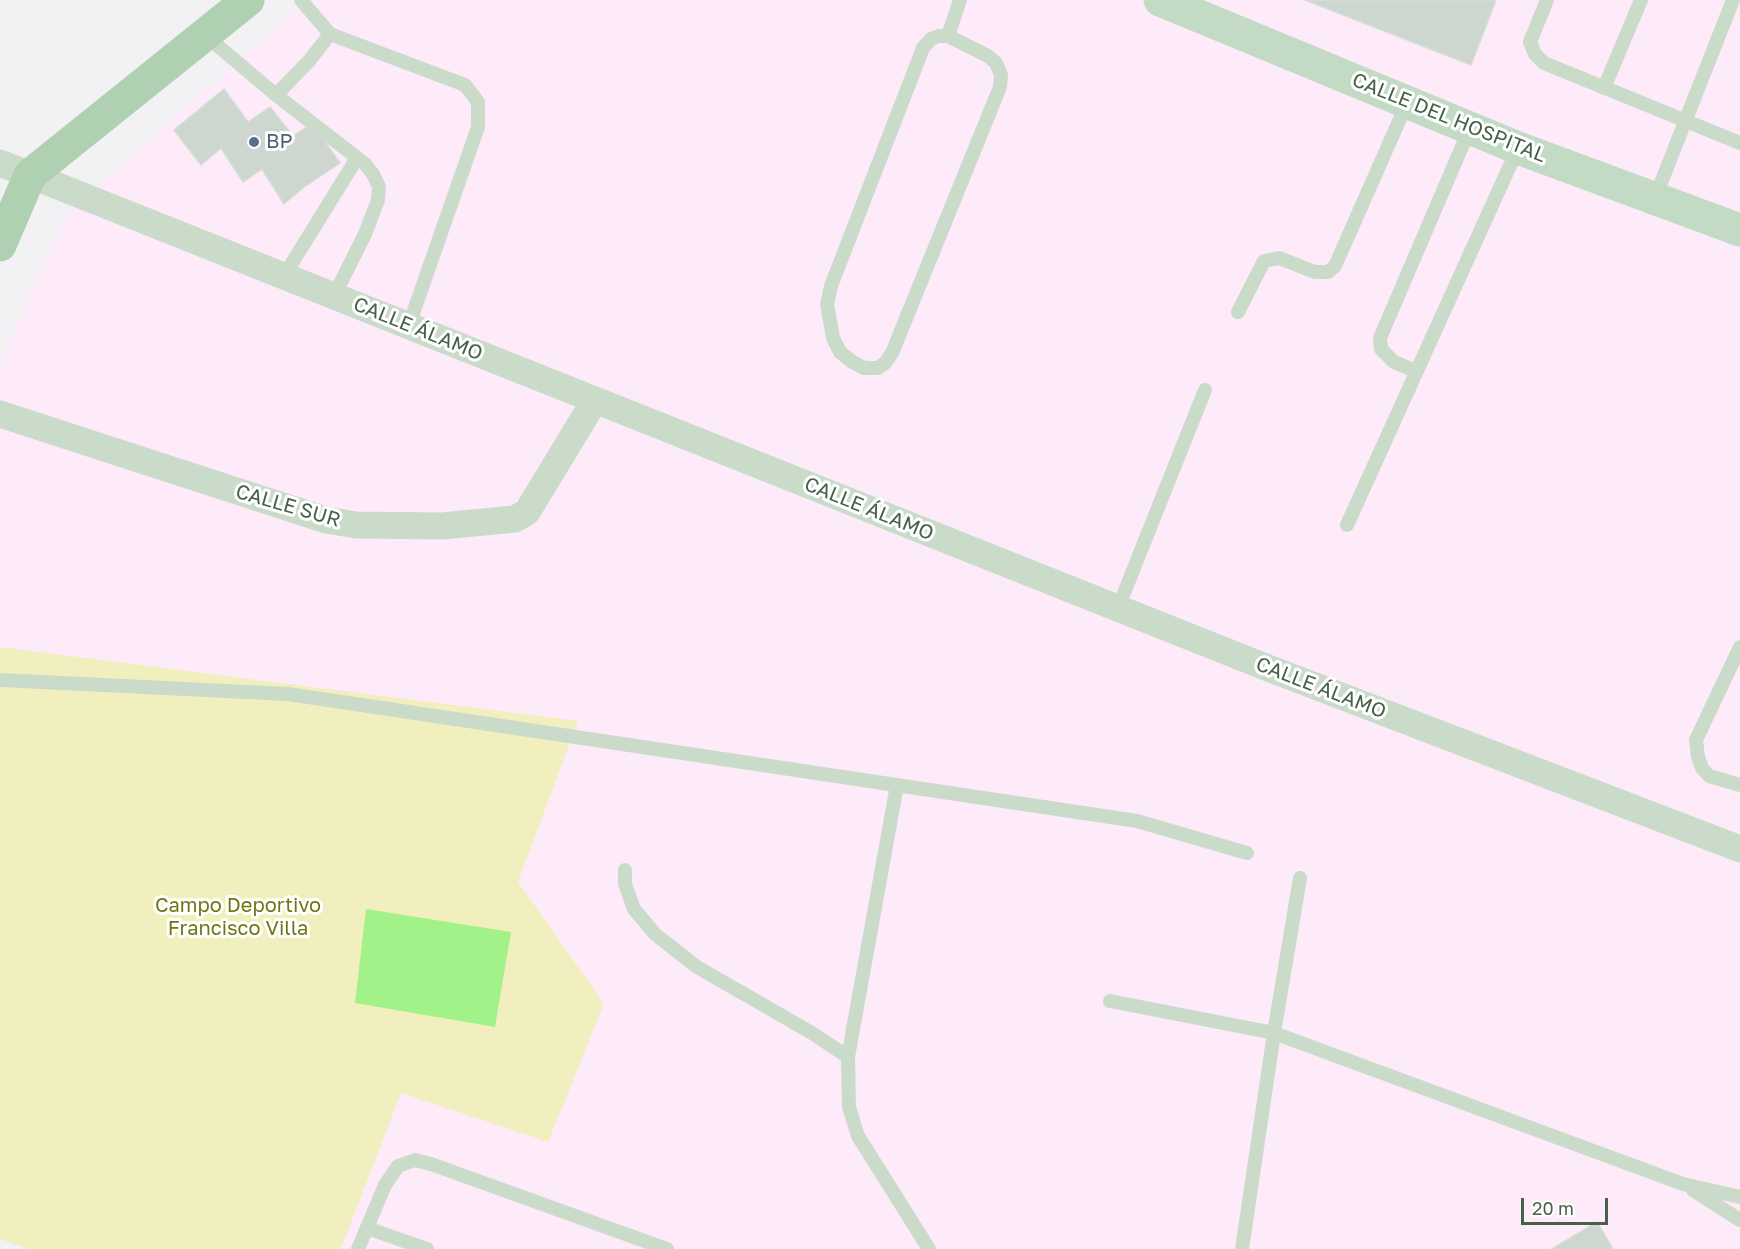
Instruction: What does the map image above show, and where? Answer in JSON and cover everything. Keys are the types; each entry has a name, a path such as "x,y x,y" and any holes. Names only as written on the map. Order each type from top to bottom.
{"main road":[{"path":"0,245 30,175 248,0"}],"street":[{"name":"CALLE DEL HOSPITAL","path":"1177,3 1518,148 1740,230"},
{"name":"CALLE ÁLAMO","path":"0,163 1118,608 1740,849"},
{"name":"CALLE SUR","path":"0,414 326,520 356,525 441,526 515,519 527,512 595,400"}],"lane":[{"path":"301,0 330,34 465,86 478,102 478,127 409,325"},
{"path":"948,36 960,0"},
{"path":"1547,0 1530,42 1535,54 1544,63 1740,143"},
{"path":"1604,88 1641,0"},
{"path":"1655,198 1733,0"},
{"path":"276,95 309,61 330,34"},
{"path":"205,35 276,95 357,158 373,174 378,187 378,200 365,234 334,296"},
{"path":"948,36 988,56 996,63 1001,75 1000,87 892,353 878,368 864,368 850,361 840,352 833,338 827,304 831,286 923,48 931,39 948,36"},
{"path":"1238,312 1264,261 1279,258 1315,272 1328,272 1335,266 1407,102"},
{"path":"1416,371 1394,362 1382,349 1380,338 1470,128"},
{"path":"1347,525 1518,148"},
{"path":"284,276 357,158"},
{"path":"1118,608 1205,390"},
{"path":"1740,647 1696,740 1698,757 1702,768 1709,776 1740,785"},
{"path":"0,680 288,694 1137,822 1247,853"},
{"path":"897,785 848,1057 849,1107 858,1136 929,1249"},
{"path":"625,870 625,884 634,909 655,934 677,953 848,1057"},
{"path":"1242,1249 1274,1032 1300,878"},
{"path":"1110,1001 1274,1032 1683,1184 1740,1197"},
{"path":"358,1249 385,1185 398,1166 415,1160 667,1249"},
{"path":"1683,1184 1740,1220"},
{"path":"367,1228 427,1249"}],"shaded area":[{"path":"306,0 1740,0 1740,1249 28,1249 0,1239 0,375 2,359 65,216"},
{"path":"366,909 511,932 495,1027 355,1003"}],"green space":[{"name":"Campo Deportivo Francisco Villa","path":"0,647 578,721 518,882 604,1004 548,1142 401,1093 341,1249 28,1249 0,1239"}],"building":[{"path":"1305,0 1496,0 1471,65"},
{"name":"BP","path":"224,89 248,122 270,107 293,136 312,124 340,163 304,187 284,204 262,169 243,182 221,148 201,165 174,130"},
{"path":"1597,1222 1613,1249 1552,1249"}],"place":[{"name":"BP","path":"254,142"}]}
